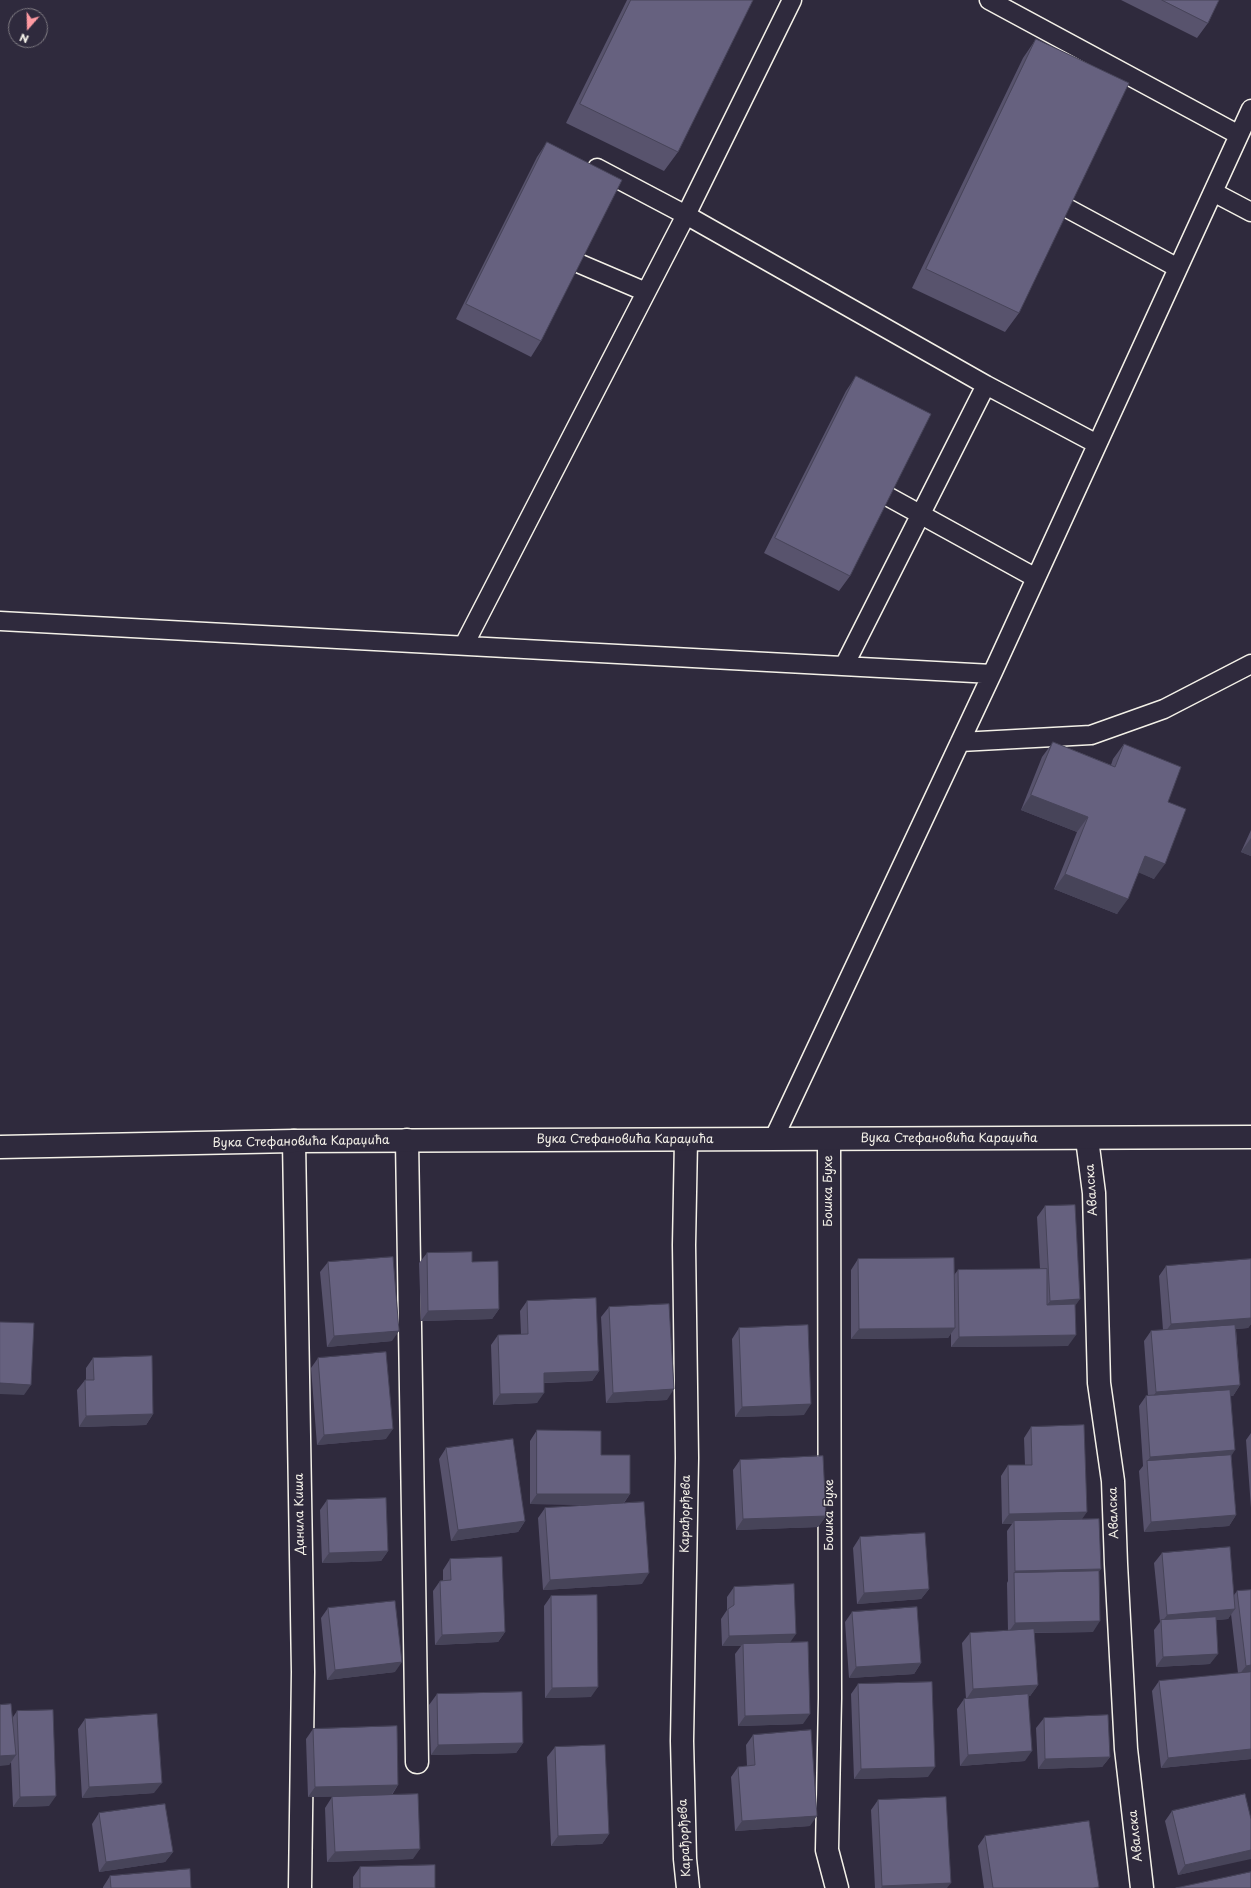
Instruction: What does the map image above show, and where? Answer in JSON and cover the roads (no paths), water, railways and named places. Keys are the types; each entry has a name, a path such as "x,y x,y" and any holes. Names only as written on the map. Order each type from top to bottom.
{"street":[{"name":"Вука Стефановића Караџића","path":"0,1147 407,1140 829,1140 1251,1137"},
{"name":"Авалска","path":"1087,1138 1094,1193 1099,1383 1114,1481 1116,1564 1126,1749 1142,1888"},
{"path":"407,1140 417,1762"},
{"name":"Карађорђева","path":"686,1140 684,1244 687,1458 682,1741 684,1859 688,1888"},
{"name":"Бошка Бухе","path":"829,1140 830,1698 827,1850 837,1888"},
{"name":"Данила Киша","path":"294,1141 303,1672 300,1888"}],"lane":[{"path":"464,645 686,215 792,0"},
{"path":"989,0 1239,135"},
{"path":"773,1140 992,674 1251,109"},
{"path":"589,184 598,168 686,215 986,385 1097,444"},
{"path":"1213,192 1251,212"},
{"path":"1065,207 1178,268"},
{"path":"578,263 646,292"},
{"path":"844,666 986,385"},
{"path":"887,496 1036,578"},
{"path":"0,621 992,674"},
{"path":"960,742 1091,735 1164,709 1251,664"}]}
